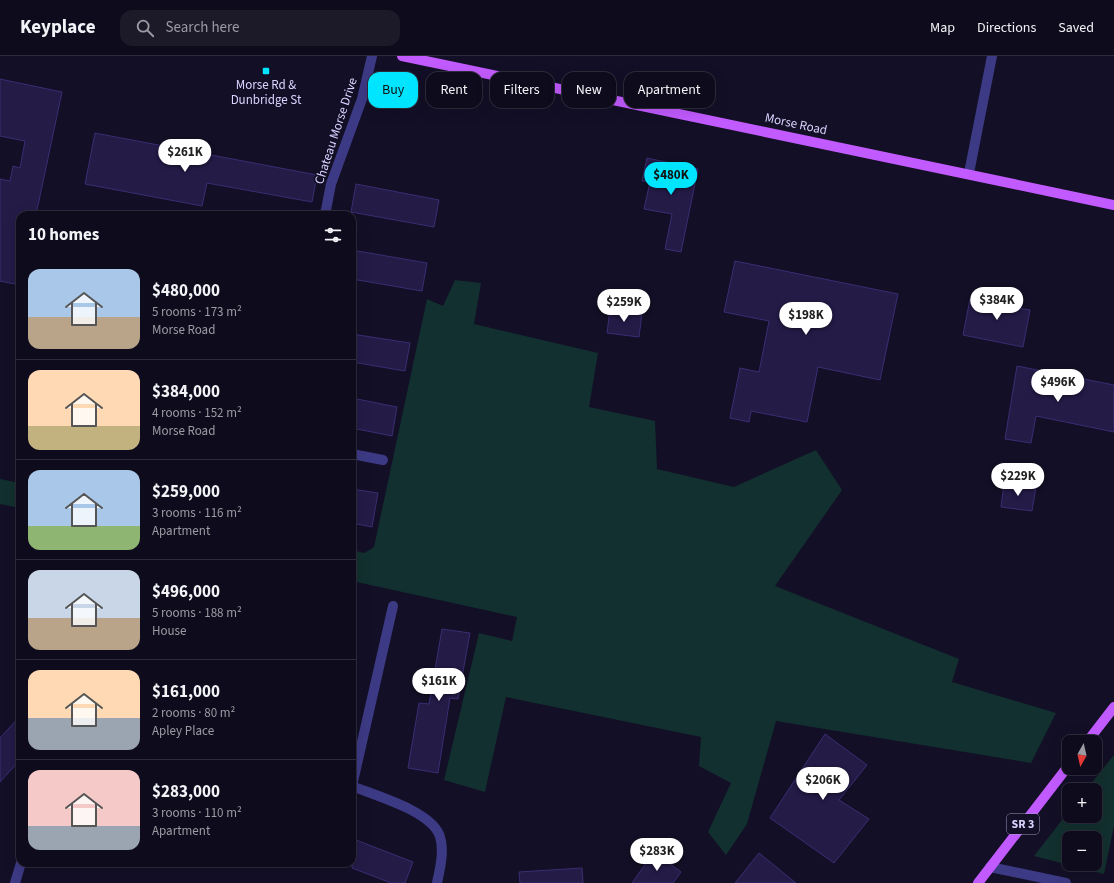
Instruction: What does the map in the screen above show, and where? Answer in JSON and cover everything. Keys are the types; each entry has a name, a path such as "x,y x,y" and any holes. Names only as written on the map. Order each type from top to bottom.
{"main road":[{"name":"Morse Road","path":"402,56 969,173 1114,205"},
{"path":"1092,735 1114,707"},
{"name":"SR 3","path":"978,883 1062,774"}],"street":[{"name":"Chateau Morse Drive","path":"327,211 331,184 362,99 372,56"},
{"path":"969,173 992,56"},
{"path":"356,455 383,460"},
{"path":"356,768 393,606"},
{"path":"356,788 416,812 430,821 439,835 442,851 437,883"},
{"path":"15,883 20,867"},
{"path":"990,867 1066,883"}],"green space":[{"path":"455,280 481,283 474,324 598,353 589,407 655,421 657,469 734,487 816,450 842,490 775,586 959,659 952,682 1056,713 1031,763 776,721 747,824 726,855 708,832 731,783 699,766 701,737 506,697 485,792 444,780 479,633 512,641 517,617 356,582 356,551 364,553 374,547 427,299 443,306"},
{"path":"0,479 16,482 16,507 0,504"},
{"path":"1114,755 1114,826 1104,874 1092,871 1102,871 1102,831 1062,831 1062,863 1034,856 1062,820 1062,823 1102,823 1102,783 1092,783 1098,775 1102,775 1102,770"}],"building":[{"path":"0,79 62,92 37,211 16,211 16,284 0,281 0,179 10,181 13,166 20,168 25,141 0,136"},
{"path":"95,133 317,175 312,202 207,183 202,206 85,184"},
{"path":"647,158 698,169 681,252 665,249 672,214 644,209 650,182 642,181"},
{"path":"356,184 439,200 434,227 351,211"},
{"path":"356,251 427,263 422,291 356,280"},
{"path":"735,261 898,294 880,380 818,367 807,422 751,411 749,422 730,418 740,368 759,372 769,321 724,312"},
{"path":"991,294 1014,298 1012,307 1030,310 1023,347 963,335 970,299 990,302"},
{"path":"610,309 642,313 639,337 607,333"},
{"path":"356,335 410,343 405,371 356,363"},
{"path":"1017,366 1114,385 1114,432 1036,416 1031,443 1005,439"},
{"path":"356,399 397,407 392,436 356,429"},
{"path":"1004,483 1036,487 1032,511 1001,507"},
{"path":"356,490 378,493 372,527 356,524"},
{"path":"442,629 470,633 458,699 450,698 438,773 408,768 419,703 429,704"},
{"path":"16,720 16,764 0,782 0,738"},
{"path":"825,734 867,765 839,800 869,819 834,863 770,818"},
{"path":"356,840 413,862 405,883 391,883 352,868 356,867"},
{"path":"654,852 681,872 673,883 632,883"},
{"path":"759,853 796,883 735,883"},
{"path":"582,868 583,883 520,883 519,872"}],"place":[{"name":"Morse Rd & Dunbridge St","path":"266,71"}]}
